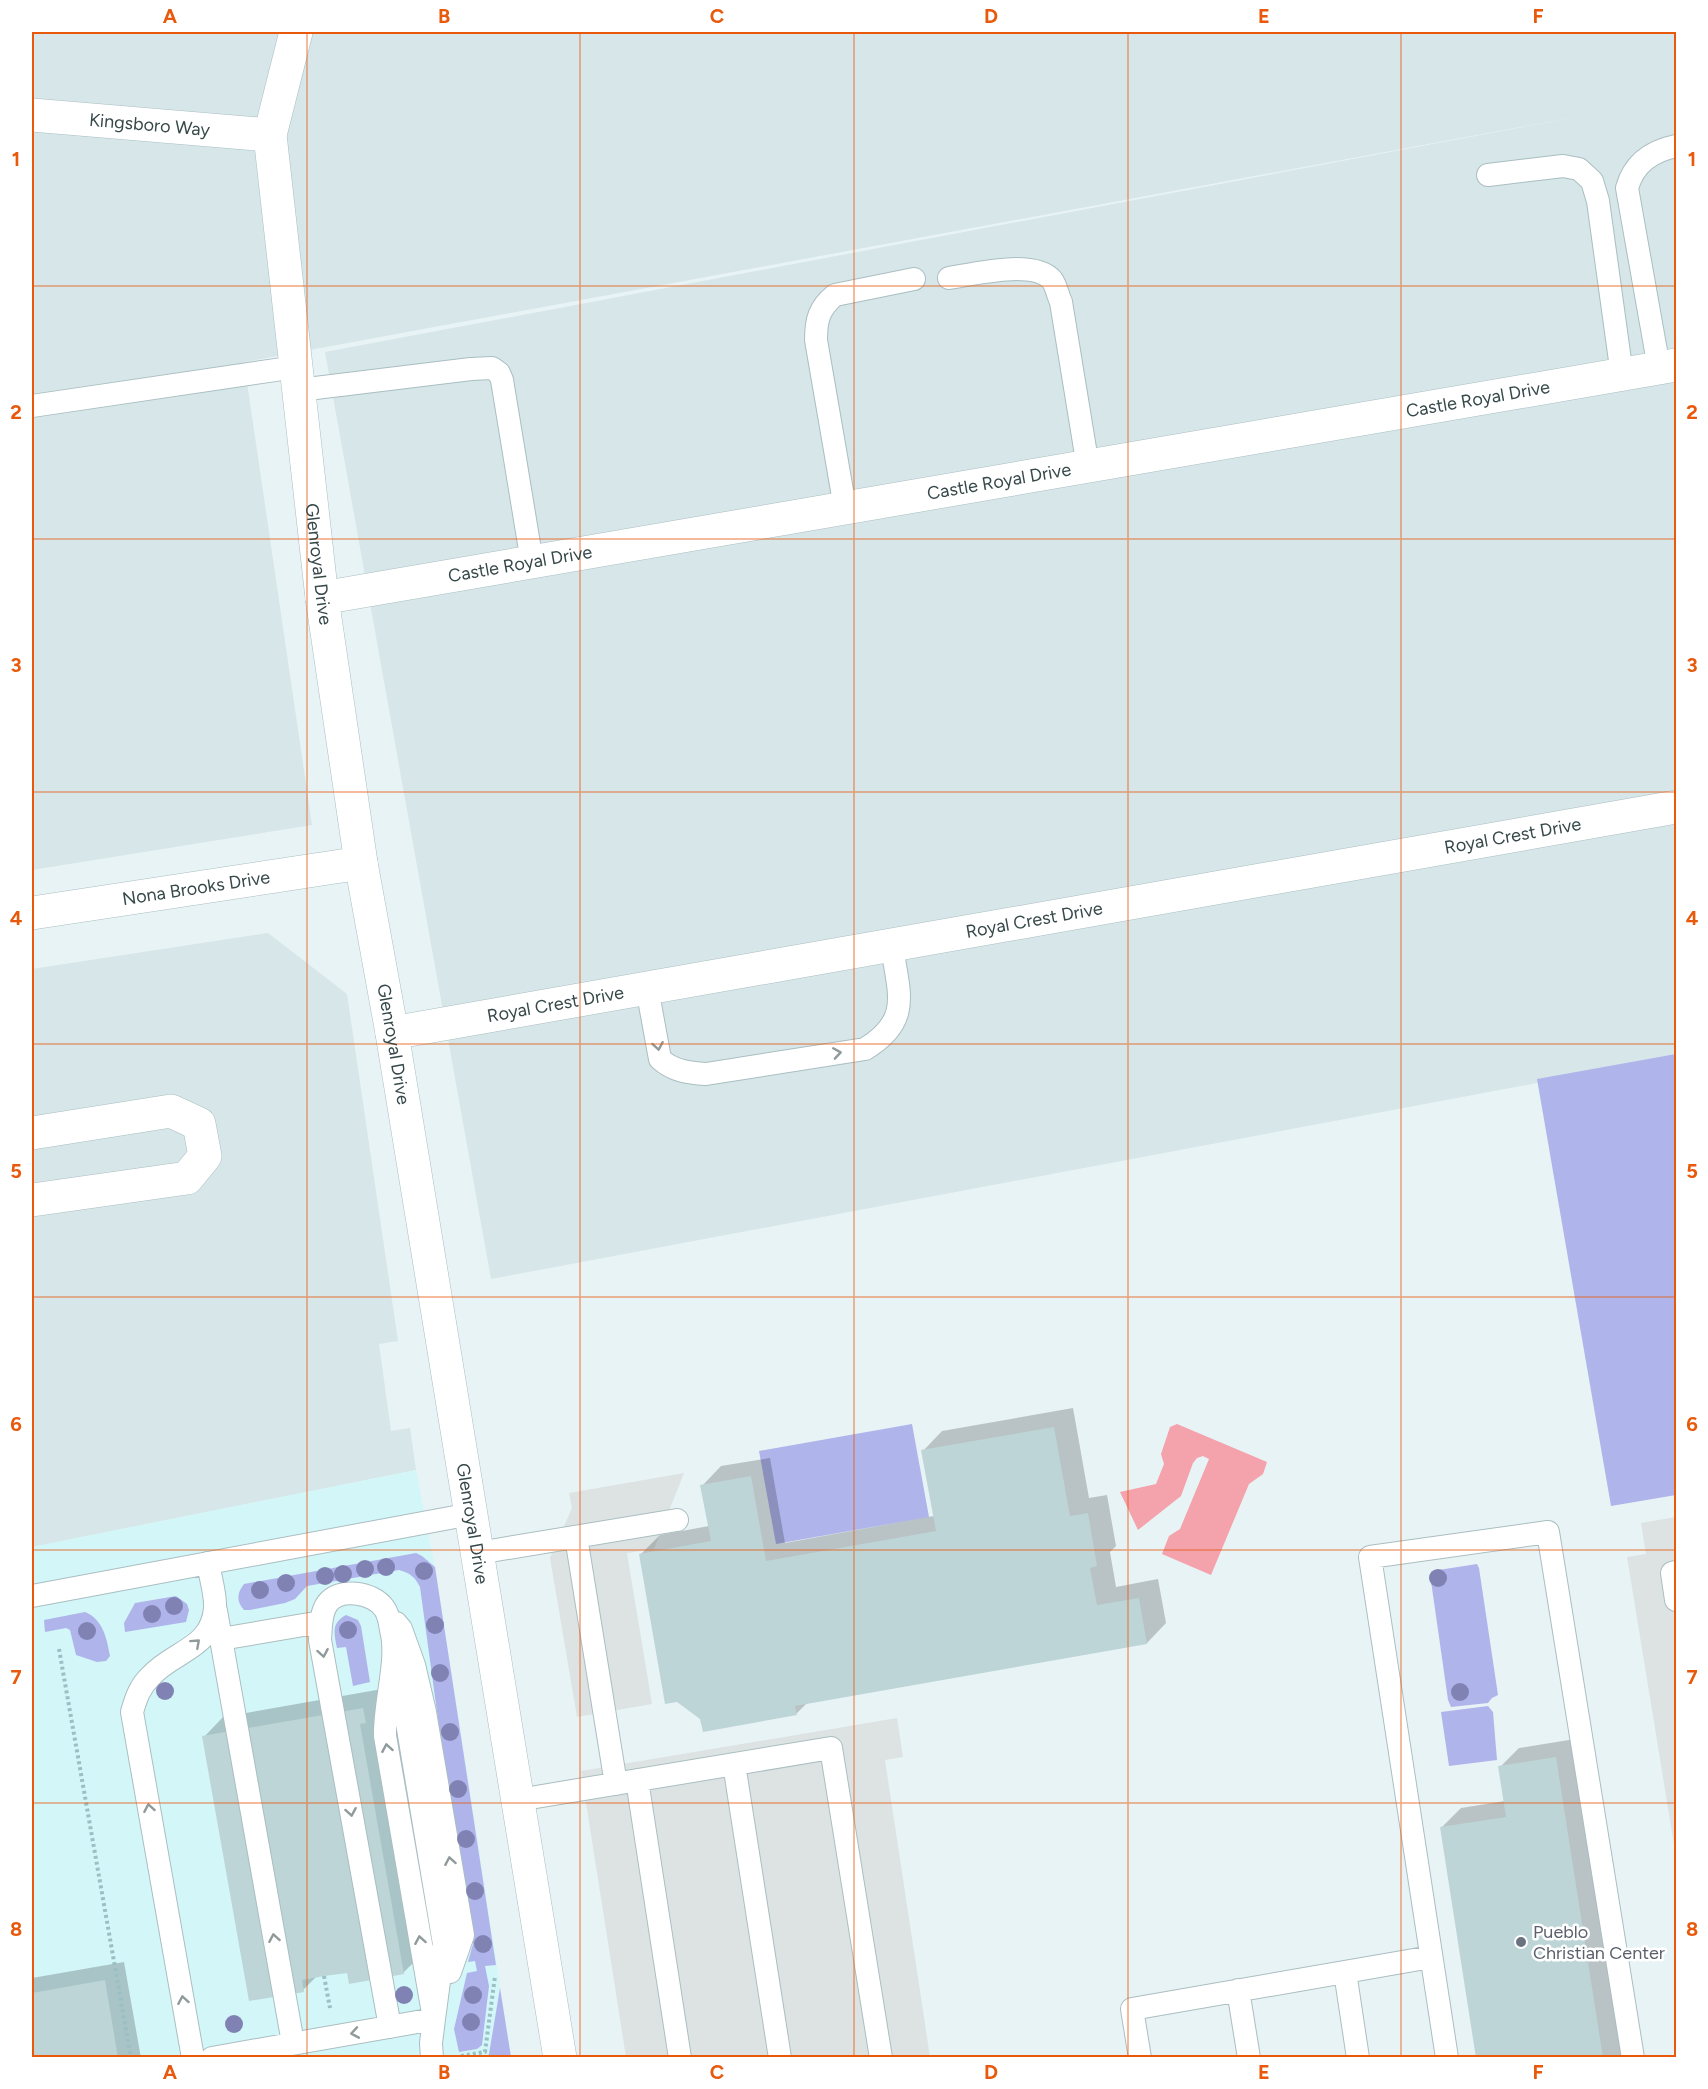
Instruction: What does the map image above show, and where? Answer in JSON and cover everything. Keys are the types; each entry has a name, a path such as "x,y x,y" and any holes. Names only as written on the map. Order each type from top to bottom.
{"street":[{"name":"Glenroyal Drive","path":"296,32 270,135 322,598 362,863 561,2058"},
{"name":"Kingsboro Way","path":"32,115 270,135"},
{"name":"Castle Royal Drive","path":"322,598 1668,367"},
{"name":"Royal Crest Drive","path":"392,1033 1677,807"},
{"name":"Nona Brooks Drive","path":"32,913 362,863"},
{"path":"32,1133 171,1111 199,1124 205,1156 187,1178 32,1200"}],"lane":[{"path":"1668,367 1627,188 1630,174 1643,160 1665,148 1677,146"},
{"path":"1488,175 1563,166 1579,169 1592,181 1598,201 1622,375"},
{"path":"949,278 1015,268 1039,272 1053,280 1061,302 1088,467"},
{"path":"845,508 816,340 816,323 824,303 835,295 914,279"},
{"path":"32,406 297,378 492,368 499,373 502,380 532,562"},
{"path":"647,988 660,1059 667,1065 685,1072 706,1074 865,1049 876,1042 896,1022 900,1006 892,946"},
{"path":"32,1596 471,1514"},
{"path":"478,1553 677,1520"},
{"path":"1447,2058 1370,1557 1548,1532 1633,2058"},
{"path":"576,1537 627,1782 680,2058"},
{"path":"208,1563 293,2043"},
{"path":"1677,1572 1672,1573 1677,1600"},
{"path":"390,2026 320,1640 321,1622 327,1604 337,1596 354,1594 372,1596 384,1608 401,1629 414,1665 425,1712 463,1935 434,2019 432,2058"},
{"path":"193,2058 132,1712 137,1694 151,1674 196,1646 211,1628 215,1607"},
{"path":"384,1608 392,1632 393,1657 385,1716 385,1736 434,2019"},
{"path":"221,1639 321,1622"},
{"path":"518,1800 831,1748 881,2058"},
{"path":"734,1764 780,2058"},
{"path":"1140,2058 1132,2009 1431,1957"},
{"path":"1345,1972 1358,2058"},
{"path":"1238,1990 1249,2058"},
{"path":"212,2058 434,2019"}],"path":[{"path":"59,1649 131,2058"},
{"path":"454,2058 485,2052 495,1976"}],"shaded area":[{"path":"32,32 1676,32 1676,1057 491,1279 325,352 1635,106 244,362 312,825 32,870"},
{"path":"268,933 347,994 398,1341 379,1344 391,1431 410,1428 416,1470 32,1547 32,969"},
{"path":"1676,1054 1676,1495 1611,1506 1537,1079"},
{"path":"912,1424 929,1517 776,1544 759,1451"},
{"path":"1177,1424 1267,1462 1263,1474 1249,1484 1211,1575 1162,1554 1169,1536 1180,1529 1209,1459 1203,1456 1197,1458 1181,1496 1138,1530 1120,1492 1156,1484 1164,1464 1161,1454 1170,1427"},
{"path":"416,1470 435,1567 511,2057 32,2058 32,1547"},
{"path":"684,1473 654,1549 627,1553 652,1704 577,1717 550,1558 572,1508 569,1493"},
{"path":"1676,1517 1676,1857 1627,1557 1646,1554 1641,1523"},
{"path":"416,1553 435,1567 496,1965 485,1966 489,1986 482,2045 477,2049 459,2052 454,2029 467,1973 477,1971 475,1961 468,1962 473,1944 455,1844 420,1587 412,1576 399,1570 307,1586 295,1599 250,1610 244,1610 239,1600 244,1584"},
{"path":"1477,1564 1498,1695 1488,1703 1451,1707 1448,1700 1430,1574 1432,1571"},
{"path":"176,1596 187,1604 189,1610 186,1622 125,1632 124,1623 135,1603"},
{"path":"85,1612 96,1619 103,1630 110,1656 106,1661 97,1662 76,1655 70,1630 66,1628 45,1632 44,1620"},
{"path":"346,1615 358,1620 361,1626 370,1682 353,1686 346,1647 337,1648 335,1633 338,1621"},
{"path":"1488,1706 1493,1712 1497,1760 1449,1766 1441,1712"},
{"path":"897,1718 903,1757 885,1760 930,2057 626,2057 581,1771"},
{"path":"500,1988 511,2057 487,2057 489,2054"}],"building":[{"path":"1054,1427 1070,1516 1088,1513 1097,1566 1090,1568 1097,1605 1139,1598 1147,1644 795,1706 797,1715 703,1732 700,1719 677,1702 665,1704 639,1554 711,1541 700,1485 751,1476 766,1561 936,1531 921,1450"},
{"path":"363,1708 366,1723 360,1724 404,1974 349,1984 347,1973 324,1976 302,1980 304,1992 249,2001 202,1736"},
{"name":"Pueblo Christian Center","path":"1556,1757 1603,2058 1476,2058 1440,1827 1506,1817 1498,1766"},
{"path":"105,1980 118,2058 32,2058 32,1993"}],"place":[{"name":"Pueblo Christian Center","path":"1521,1942"}]}
